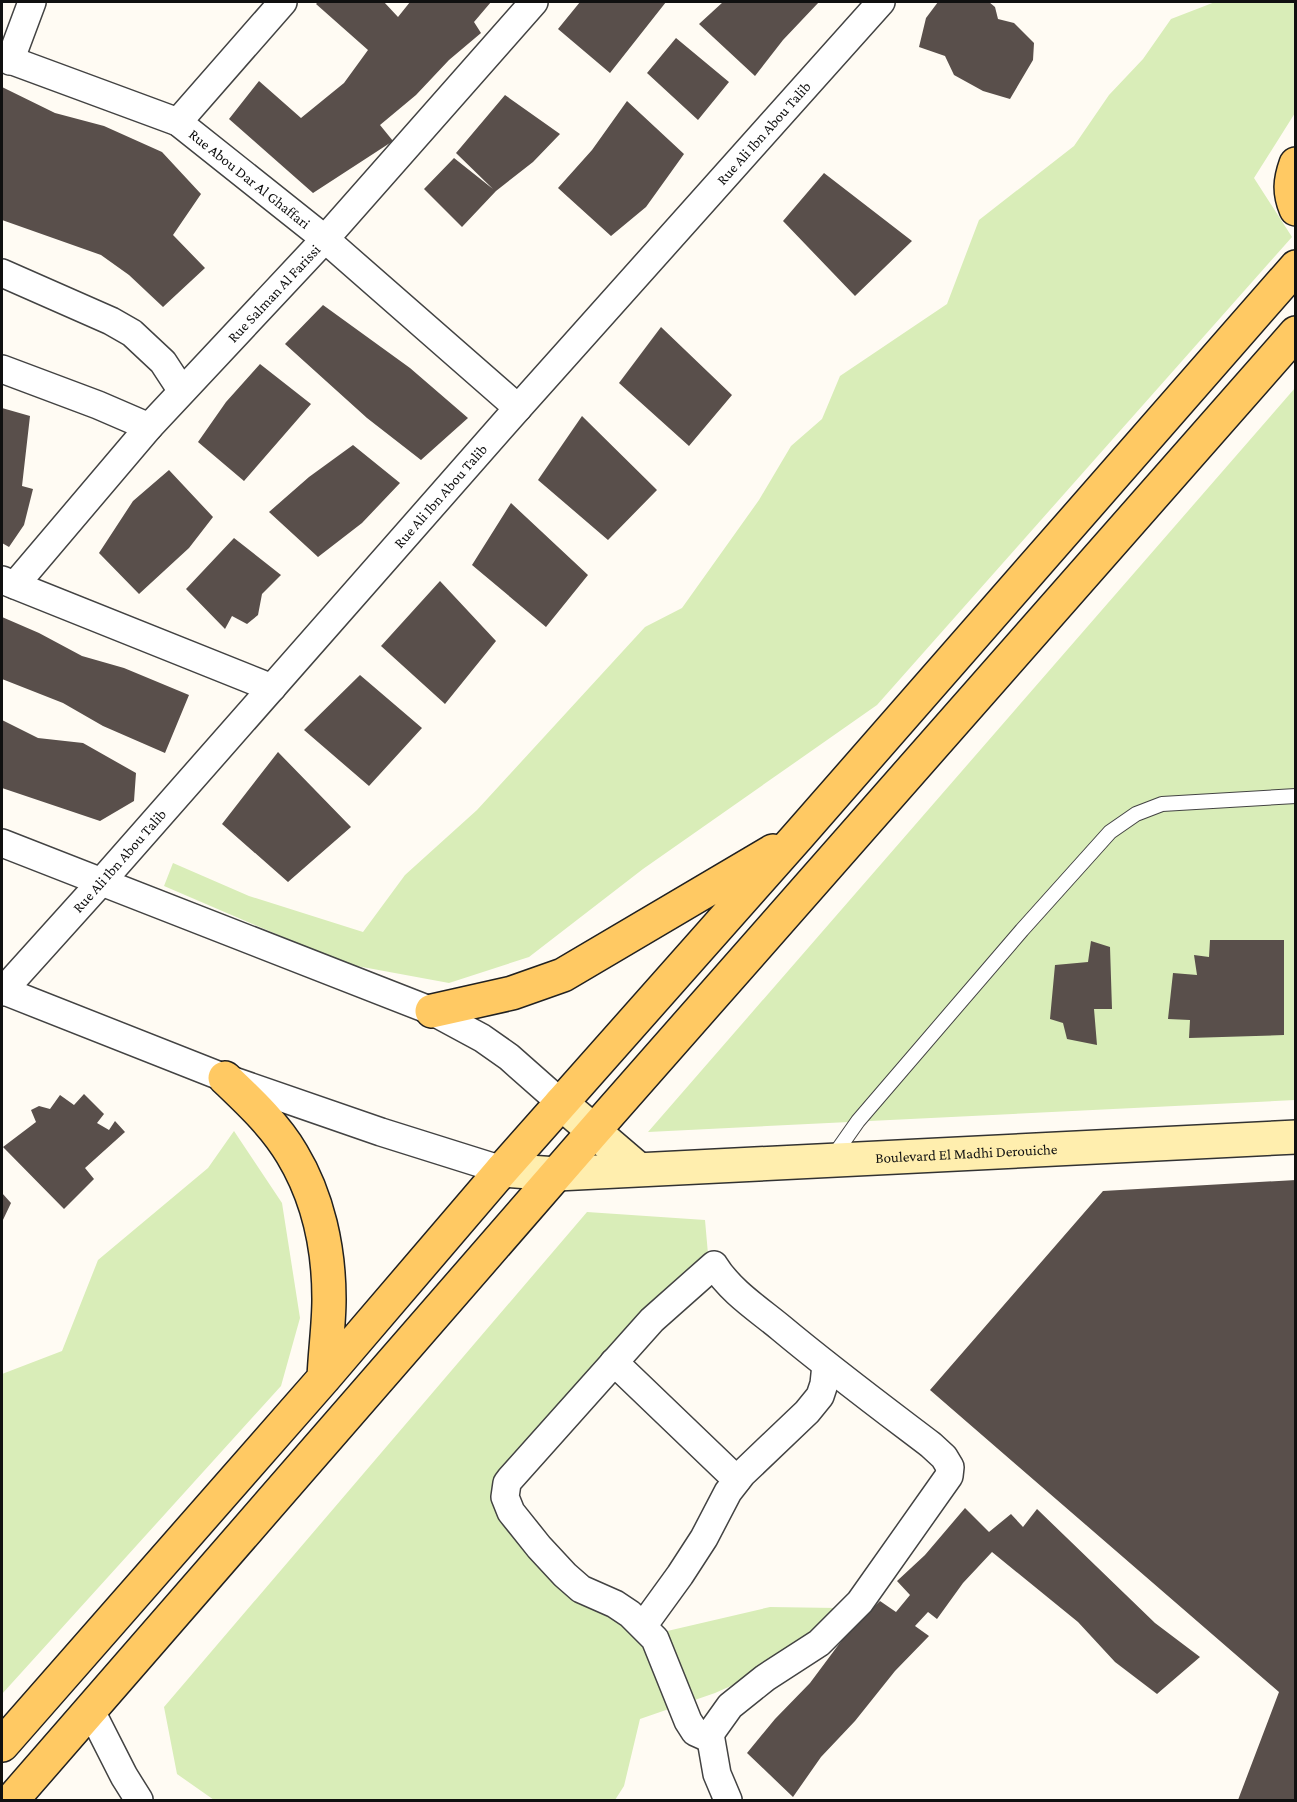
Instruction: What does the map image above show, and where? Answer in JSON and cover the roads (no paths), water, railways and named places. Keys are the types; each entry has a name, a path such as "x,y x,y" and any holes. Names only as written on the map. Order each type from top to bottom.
{"main road":[{"path":"1296,164 1289,182 1291,198 1296,209"},
{"path":"2,1745 502,1170 1296,267"},
{"path":"12,1800 92,1711 593,1132 1296,333"},
{"path":"432,1011 512,993 563,975 798,836"},
{"path":"225,1078 267,1119 292,1153 314,1198 325,1248 329,1299 324,1377"}],"street":[{"path":"6,59 32,2"},
{"path":"178,122 284,2"},
{"name":"Rue Salman Al Farissi","path":"8,583 182,391 325,239 534,2"},
{"name":"Rue Ali Ibn Abou Talib","path":"2,991 881,2"},
{"name":"Rue Abou Dar Al Ghaffari","path":"6,59 178,122 325,239 518,408"},
{"path":"2,273 111,321 132,333 163,362 182,391"},
{"path":"2,369 149,427"},
{"path":"8,583 272,688"},
{"path":"2,843 432,1011 482,1038 509,1057 593,1132 638,1168"},
{"path":"2,991 225,1078 381,1132 502,1170"},
{"name":"Boulevard El Madhi Derouiche","path":"502,1170 557,1174 638,1168 1296,1137"},
{"path":"714,1265 736,1291 826,1365 931,1445 944,1457 950,1467 949,1476 860,1602 819,1643 765,1678 730,1706 710,1734 704,1736 695,1732 674,1690 655,1640 630,1614 615,1604 581,1589 565,1575 512,1512 505,1497 507,1484 652,1320 714,1265"},
{"path":"614,1362 738,1480"},
{"path":"643,1626 704,1538 728,1492 820,1396 826,1365"},
{"path":"92,1711 124,1776 139,1800"},
{"path":"710,1734 717,1774 728,1800"}],"lane":[{"path":"832,1159 858,1121 1022,930 1110,832 1136,814 1162,804 1296,796"}]}
